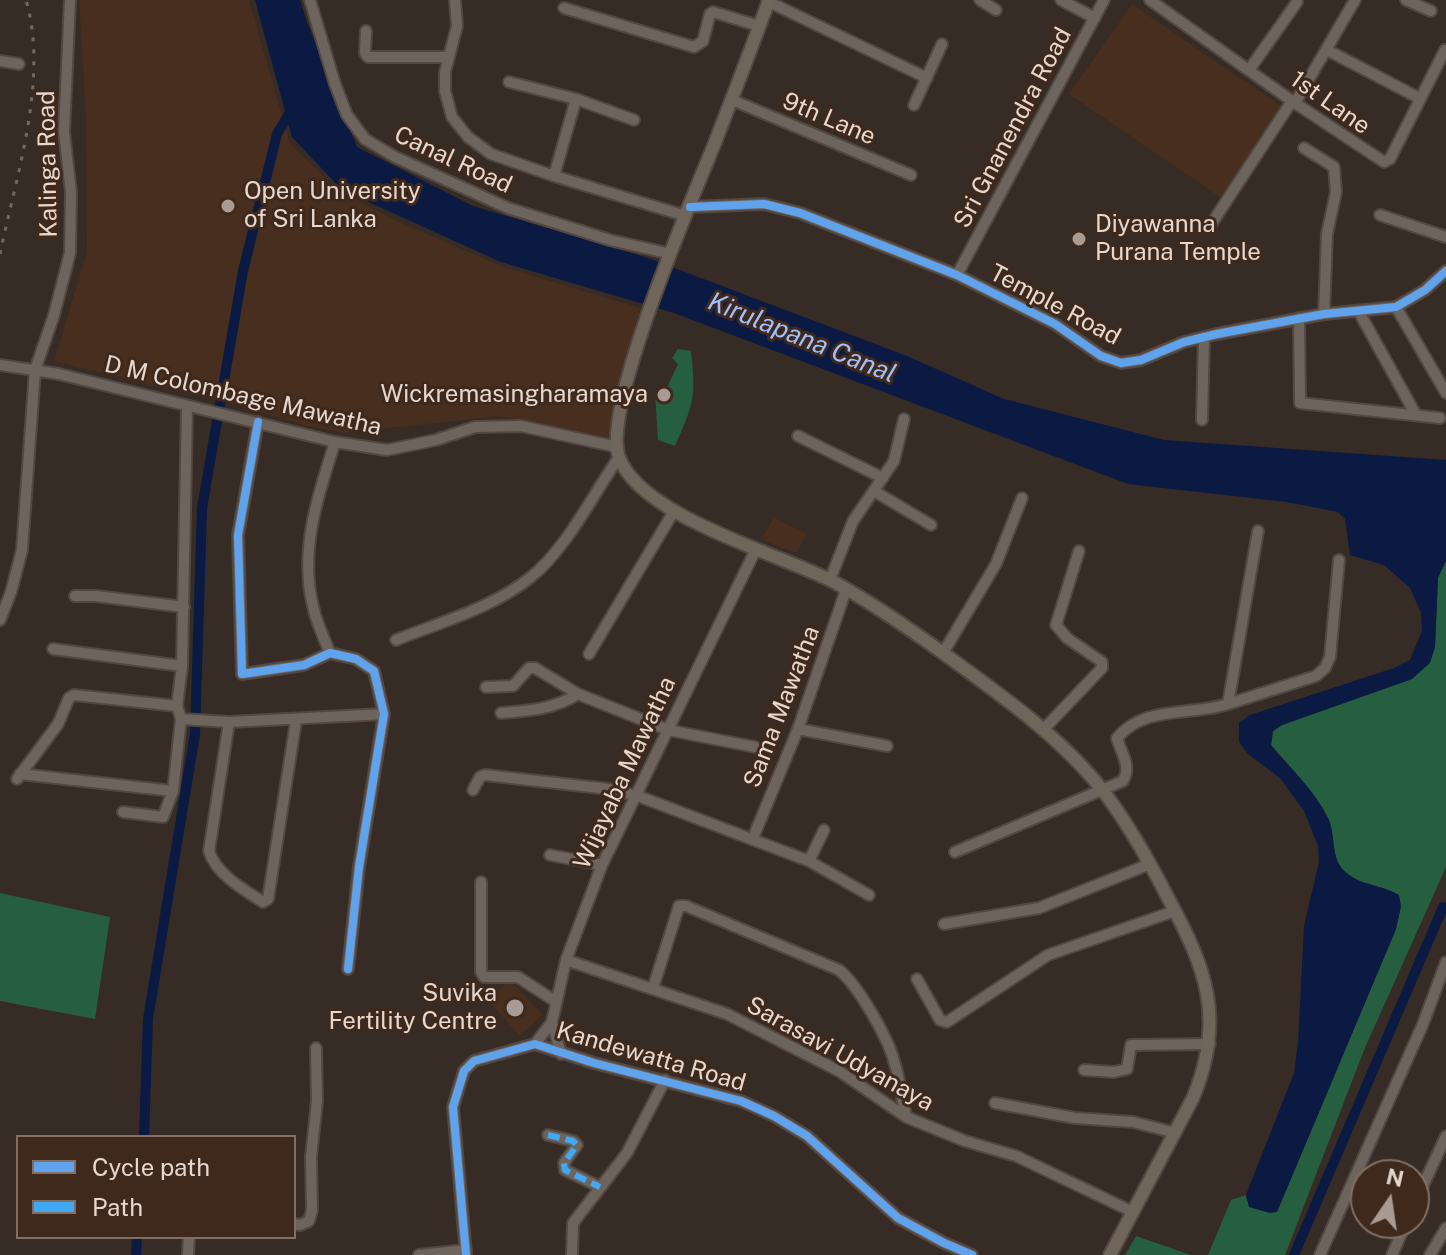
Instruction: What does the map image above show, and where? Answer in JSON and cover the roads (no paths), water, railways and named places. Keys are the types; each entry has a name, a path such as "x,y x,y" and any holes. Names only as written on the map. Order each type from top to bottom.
{"main road":[{"path":"769,1 629,371 616,434 618,452 641,487 674,511 830,580 909,627 988,685 1043,730 1101,789 1150,864 1187,932 1205,981 1210,1044 1204,1072 1176,1133 1110,1255"}],"street":[{"name":"Kalinga Road","path":"0,620 22,550 35,370 54,315 70,253 71,192 64,132 70,0"},
{"name":"Canal Road","path":"310,0 347,115 365,139 395,157 508,208 610,240 671,254"},
{"name":"Temple Road","path":"455,0 457,26 445,91 452,117 468,137 491,154 554,176 688,211 764,204 788,210 957,275 1055,324 1101,356 1121,363 1141,360 1204,337 1324,314 1396,307 1425,290 1446,271"},
{"path":"980,0 996,10"},
{"path":"1061,0 1095,18"},
{"name":"Sri Gnanendra Road","path":"957,275 1104,0"},
{"name":"1st Lane","path":"1150,0 1384,162 1390,159 1445,50"},
{"path":"1212,223 1294,102 1355,0"},
{"path":"1406,0 1431,11"},
{"path":"769,1 927,78"},
{"path":"1249,70 1297,2"},
{"path":"564,8 694,47 703,41 713,12 759,26"},
{"path":"366,31 365,53 368,57 449,57"},
{"path":"914,105 942,44"},
{"path":"1327,50 1419,98"},
{"path":"0,61 19,64"},
{"path":"509,82 576,99 634,120"},
{"path":"554,176 576,99"},
{"name":"9th Lane","path":"732,100 911,175"},
{"path":"1304,148 1334,167 1337,179 1327,234 1324,314"},
{"path":"1380,215 1446,237"},
{"path":"1396,307 1446,393"},
{"path":"1359,312 1416,415"},
{"path":"1299,318 1300,403 1440,418"},
{"path":"1202,420 1204,337"},
{"name":"D M Colombage Mawatha","path":"0,365 35,370 335,442 387,450 436,440 475,427 521,426 618,452"},
{"path":"123,812 163,817 173,791 181,719 177,706 184,607 187,406"},
{"path":"830,580 853,521 894,461 904,419"},
{"path":"253,421 238,535 242,674 304,665 330,653 356,659 374,671 384,714 359,867 348,969"},
{"path":"798,436 883,478"},
{"path":"330,653 312,606 308,549 320,491 335,442"},
{"path":"396,640 491,602 531,577 557,550 618,452"},
{"path":"874,491 931,525"},
{"path":"943,653 996,564 1022,498"},
{"path":"589,654 674,511"},
{"path":"1228,704 1258,531"},
{"name":"Wijayaba Mawatha","path":"552,1022 566,960 602,865 756,549"},
{"path":"1043,730 1102,668 1102,662 1067,638 1056,625 1079,551"},
{"path":"955,852 1123,781 1128,774 1128,765 1117,738 1127,726 1156,714 1183,713 1228,704 1316,676 1325,668 1330,657 1339,560"},
{"name":"Sama Mawatha","path":"753,838 798,729 846,590"},
{"path":"75,596 184,607"},
{"path":"53,649 182,666"},
{"path":"486,687 513,686 529,668 535,668 578,694 668,730 755,747"},
{"path":"501,713 537,711 564,703 578,694"},
{"path":"173,791 19,776 58,724 69,698 74,695 177,706"},
{"path":"181,719 296,721 384,714"},
{"path":"229,722 209,851 211,858 235,884 263,902 268,899 296,721"},
{"path":"798,729 887,746"},
{"path":"473,790 480,777 485,775 609,789 638,796 809,861 869,895"},
{"path":"809,861 824,830"},
{"path":"550,855 602,865"},
{"path":"944,924 1039,908 1150,864"},
{"path":"481,882 481,972 484,977 518,977 555,1001"},
{"path":"653,988 679,906 686,906 839,970 866,1005 894,1058 906,1117"},
{"path":"917,979 940,1020 947,1022 1048,955 1175,911"},
{"name":"Sarasavi Udyanaya","path":"566,960 727,1014 839,1071 906,1117 965,1141 1016,1156 1133,1212"},
{"path":"1320,1255 1423,1024 1446,962"},
{"name":"Kandewatta Road","path":"535,1044 552,1022"},
{"name":"Kandewatta Road","path":"552,1022 561,1054"},
{"name":"Kandewatta Road","path":"466,1252 453,1107 464,1071 474,1061 535,1044 561,1054 741,1101 774,1116 807,1136 898,1218 972,1255"},
{"path":"1084,1070 1114,1072 1127,1069 1131,1045 1210,1044"},
{"path":"296,1224 309,1221 312,1210 316,1048"},
{"path":"572,1255 573,1223 627,1153 665,1080"},
{"path":"995,1103 1075,1118 1133,1122 1176,1133"},
{"path":"548,1135 573,1141 577,1145 564,1163 565,1170 600,1187"},
{"path":"1430,1170 1446,1136"},
{"path":"1430,1255 1446,1228"},
{"path":"419,1255 466,1252"}],"water":[{"name":"Kirulapana Canal","path":"255,0 300,0 357,147 473,206 648,258 907,356 1004,399 1164,440 1446,460 1446,561 1438,578 1435,647 1430,663 1412,679 1282,725 1273,731 1271,745 1323,808 1342,868 1360,881 1399,895 1401,906 1396,929 1277,1212 1249,1207 1246,1195 1294,1073 1304,926 1319,862 1318,846 1304,811 1280,778 1248,754 1239,742 1239,723 1250,715 1410,660 1422,631 1421,613 1410,588 1384,565 1350,555 1345,519 1338,512 1287,502 1128,484 674,313 501,262 342,190 292,137"}],"waterway":[{"path":"144,1135 148,1019 195,734 202,508 243,271 277,134 293,107"},
{"path":"1294,1255 1443,907"},
{"path":"136,1255 137,1239"}],"railway":[{"path":"0,254 32,95 32,30 26,0"}],"place":[{"name":"Open University of Sri Lanka","path":"228,206"},
{"name":"Diyawanna Purana Temple","path":"1079,239"},
{"name":"Wickremasingharamaya","path":"664,395"},
{"name":"Suvika Fertility Centre","path":"515,1008"}]}
